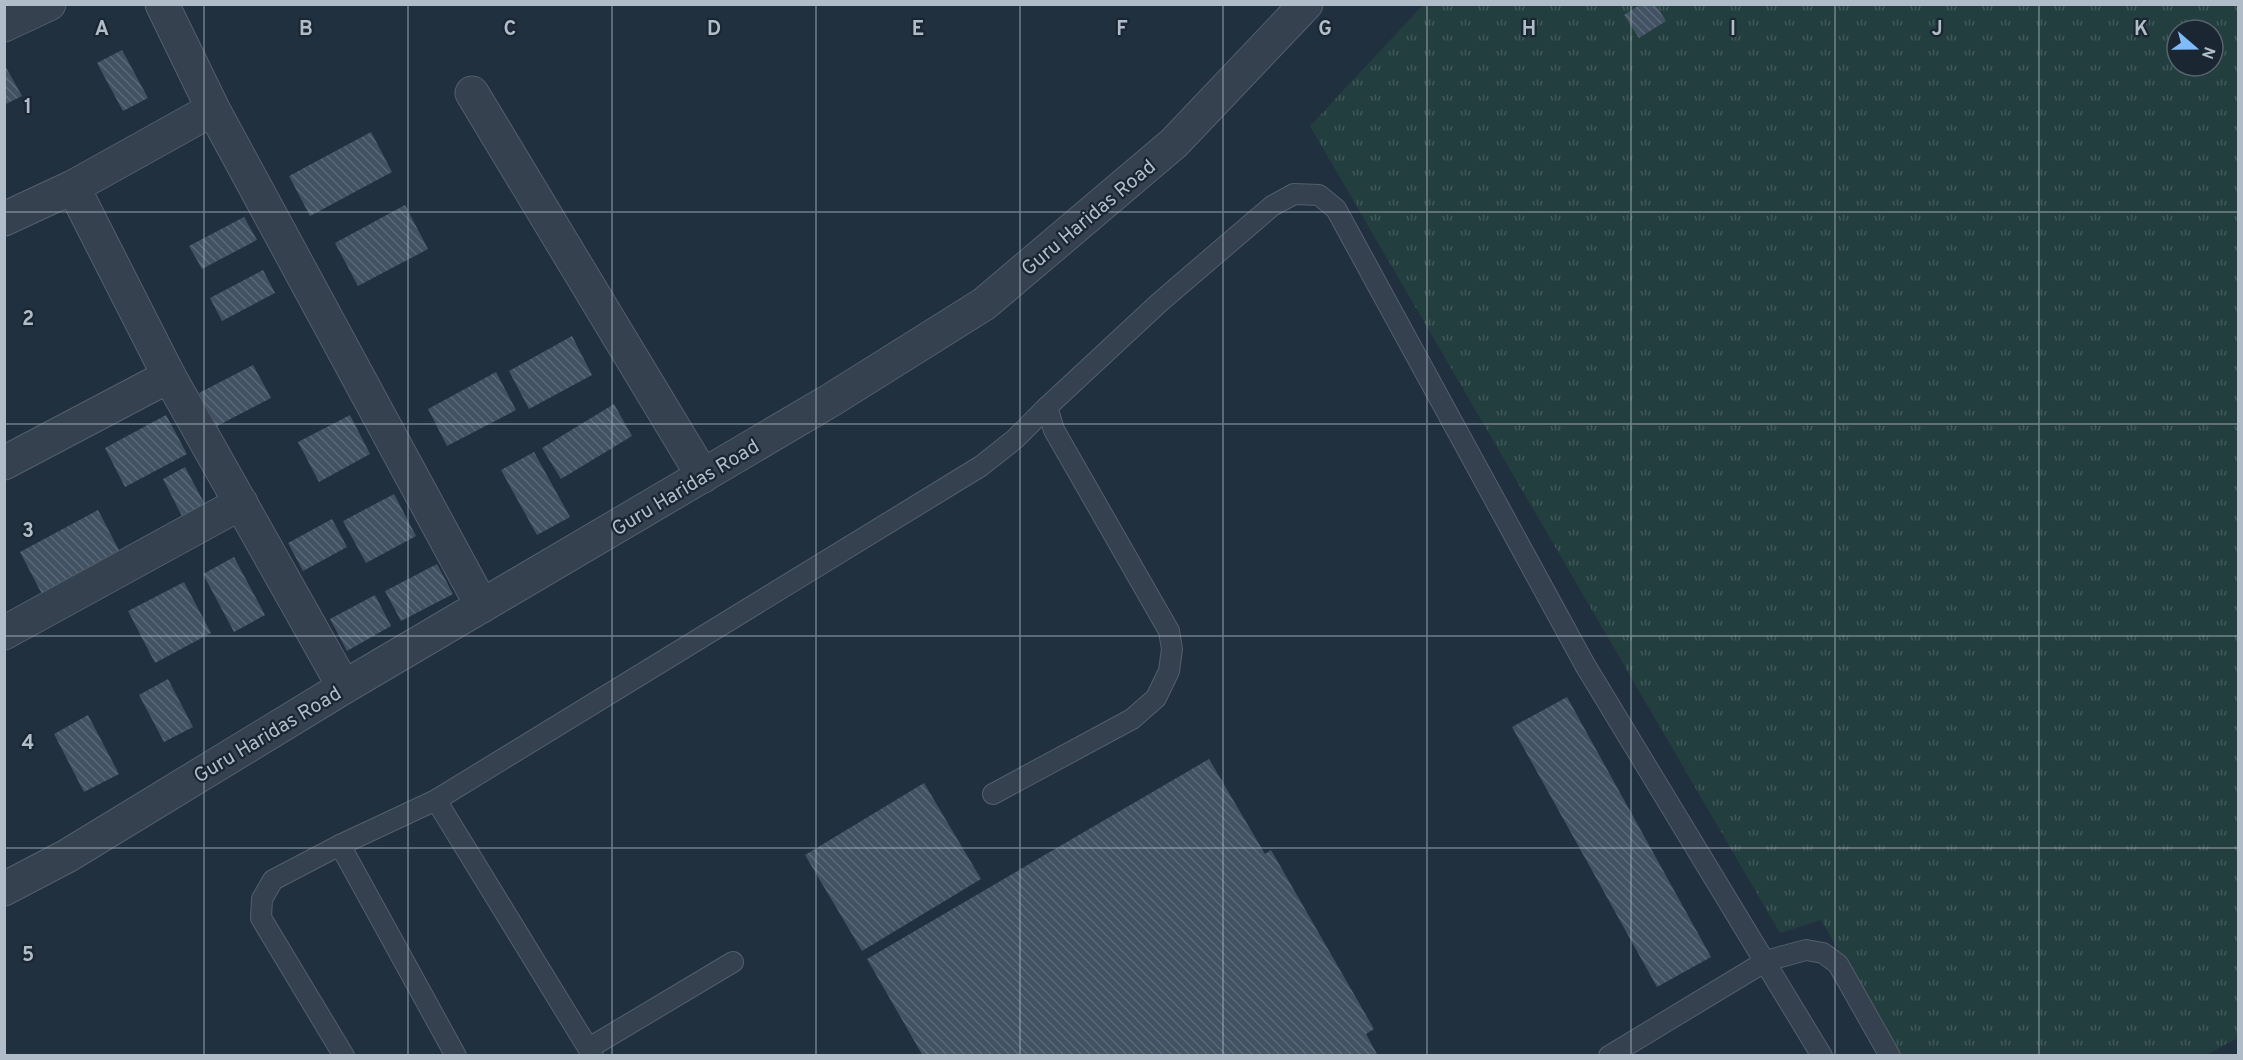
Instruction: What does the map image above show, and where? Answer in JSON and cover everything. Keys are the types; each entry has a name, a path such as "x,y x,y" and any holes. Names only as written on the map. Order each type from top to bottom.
{"street":[{"path":"4,25 49,4"},
{"path":"162,4 213,109 482,606"},
{"name":"Guru Haridas Road","path":"4,889 67,856 344,687 831,400 984,304 1174,143 1306,4"},
{"path":"472,93 703,476"},
{"path":"4,219 73,187 213,109"},
{"path":"73,187 170,376 344,687"},
{"path":"4,463 170,376"},
{"path":"4,633 241,503"}],"lane":[{"path":"344,1056 261,918 262,899 273,880 340,845 436,800 981,466 1015,440 1047,407 1160,302 1272,206 1294,194 1319,195 1336,209 1585,665 1822,1056"},
{"path":"993,794 1132,719 1156,698 1169,671 1172,649 1169,631 1054,430 1047,407"},
{"path":"436,800 591,1052 733,962"},
{"path":"340,845 456,1056"},
{"path":"1609,1056 1766,961 1806,950 1823,953 1838,964 1890,1056"}],"green space":[{"path":"1423,5 2238,5 2238,1038 2206,1055 1899,1055 1821,920 1780,933 1310,126"}],"building":[{"path":"1641,4 1655,4 1666,21 1639,38 1624,15"},
{"path":"122,50 148,98 123,111 97,63"},
{"path":"4,64 22,96 4,105"},
{"path":"371,132 392,172 310,216 289,176"},
{"path":"405,205 428,249 358,286 335,243"},
{"path":"244,217 257,240 202,269 189,246"},
{"path":"263,270 275,293 222,321 210,298"},
{"path":"572,336 592,375 529,409 509,371"},
{"path":"253,365 271,398 217,426 199,393"},
{"path":"496,372 516,410 447,446 428,409"},
{"path":"614,404 632,436 561,479 542,448"},
{"path":"166,415 187,454 125,487 105,448"},
{"path":"350,415 370,454 319,482 298,442"},
{"path":"534,452 570,517 537,535 501,470"},
{"path":"185,467 210,514 187,526 163,479"},
{"path":"394,494 416,536 366,563 343,521"},
{"path":"98,510 122,556 44,598 20,552"},
{"path":"332,519 347,547 303,571 288,543"},
{"path":"234,557 265,615 234,632 203,574"},
{"path":"437,564 453,594 401,621 385,591"},
{"path":"184,582 211,633 155,663 128,611"},
{"path":"375,595 391,626 347,651 330,619"},
{"path":"168,679 193,727 164,742 139,695"},
{"path":"1567,697 1711,957 1657,987 1512,727"},
{"path":"88,715 119,774 84,792 54,734"},
{"path":"1209,759 1265,854 1271,850 1374,1029 1366,1034 1378,1056 923,1056 867,959"},
{"path":"924,783 981,879 862,951 805,855"}]}
